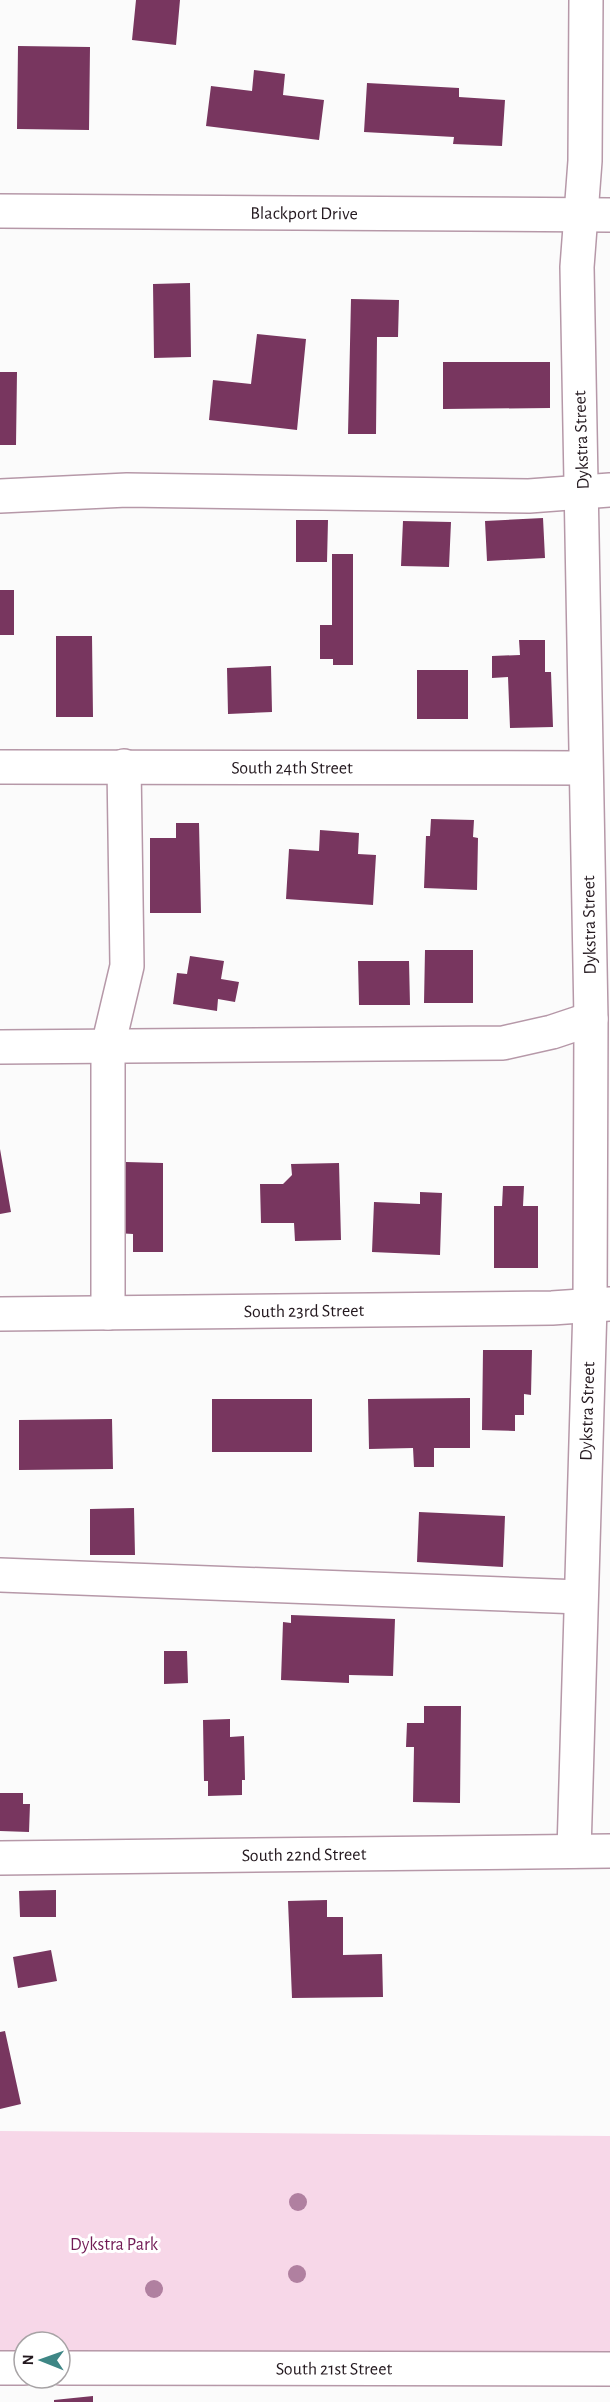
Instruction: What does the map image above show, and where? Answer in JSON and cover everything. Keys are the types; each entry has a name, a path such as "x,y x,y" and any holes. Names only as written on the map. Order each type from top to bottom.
{"street":[{"name":"Dykstra Street","path":"574,1851 580,1597 600,1305 585,768 596,491 577,267 595,215 585,161 586,0"},
{"name":"Blackport Drive","path":"0,211 595,215"},
{"path":"0,496 127,490 529,496 596,491"},
{"path":"108,1313 108,1046 127,966 124,766"},
{"name":"South 24th Street","path":"0,767 585,768"},
{"path":"0,1047 503,1043 552,1032 591,1019"},
{"name":"South 23rd Street","path":"0,1314 552,1308 600,1305"},
{"path":"0,1575 580,1597"},
{"name":"South 22nd Street","path":"0,1858 610,1851"},
{"name":"South 21st Street","path":"72,2368 610,2369"}],"green space":[{"name":"Dykstra Park","path":"0,2131 610,2136 610,2354 72,2356 72,2330 12,2330 12,2356 0,2356"}],"building":[{"path":"136,0 180,0 176,45 132,40"},
{"path":"18,46 90,47 89,130 17,129"},
{"path":"254,70 285,74 283,95 324,100 319,140 206,126 211,86 252,91"},
{"path":"367,83 459,88 459,97 505,100 502,146 453,144 454,137 364,132"},
{"path":"190,283 191,357 154,358 153,284"},
{"path":"351,299 399,300 398,337 377,337 376,434 348,434"},
{"path":"257,334 306,339 297,430 209,420 213,380 251,384"},
{"path":"443,362 550,362 550,408 443,409"},
{"path":"0,372 17,372 16,445 0,445"},
{"path":"543,518 545,558 487,561 485,521"},
{"path":"296,520 328,520 327,562 296,562"},
{"path":"403,521 451,522 449,567 401,566"},
{"path":"332,554 353,554 353,665 333,665 333,659 320,659 320,625 332,625"},
{"path":"0,590 14,590 14,635 0,635"},
{"path":"56,636 92,636 93,717 56,717"},
{"path":"519,640 545,640 545,672 551,672 553,727 510,728 508,677 492,678 492,656 520,655"},
{"path":"271,666 272,712 228,714 227,668"},
{"path":"417,670 468,670 468,719 417,719"},
{"path":"431,819 474,820 473,837 478,838 477,890 424,888 426,836 430,836"},
{"path":"176,823 199,823 201,913 150,913 150,838 176,838"},
{"path":"320,830 359,833 358,854 376,855 373,905 286,899 289,849 319,851"},
{"path":"425,950 473,950 473,1003 424,1003"},
{"path":"190,956 224,961 221,979 239,982 235,1002 218,999 217,1011 173,1004 177,973 187,974"},
{"path":"358,961 409,961 410,1005 359,1005"},
{"path":"0,1149 11,1212 0,1214"},
{"path":"126,1162 163,1163 163,1252 133,1252 133,1234 116,1233 116,1206 126,1206"},
{"path":"339,1163 341,1240 295,1241 294,1223 261,1223 260,1184 283,1184 292,1175 291,1164"},
{"path":"503,1186 524,1186 523,1206 538,1206 538,1268 494,1268 494,1206 502,1206"},
{"path":"420,1192 442,1193 440,1255 372,1252 374,1202 420,1204"},
{"path":"483,1350 532,1350 531,1395 524,1394 524,1415 515,1415 515,1431 482,1430"},
{"path":"470,1398 470,1448 434,1448 434,1467 414,1467 413,1448 369,1449 368,1399"},
{"path":"212,1399 312,1399 312,1452 212,1452"},
{"path":"112,1419 113,1469 19,1470 19,1420"},
{"path":"134,1508 135,1555 90,1555 90,1509"},
{"path":"419,1512 505,1516 503,1567 417,1562"},
{"path":"291,1615 395,1619 393,1676 349,1675 349,1683 281,1680 283,1622 291,1623"},
{"path":"164,1651 187,1651 188,1683 164,1684"},
{"path":"424,1706 461,1706 460,1803 413,1802 414,1747 406,1747 407,1723 424,1723"},
{"path":"230,1719 230,1737 244,1736 245,1780 242,1780 242,1795 208,1796 208,1781 204,1781 203,1720"},
{"path":"0,1793 23,1793 23,1804 30,1804 29,1832 0,1831"},
{"path":"56,1890 56,1917 20,1917 19,1891"},
{"path":"327,1900 327,1917 343,1917 343,1955 382,1954 383,1997 292,1998 288,1901"},
{"path":"51,1950 57,1981 18,1988 13,1957"},
{"path":"5,2031 21,2104 0,2109 0,2032"},
{"path":"93,2396 93,2402 54,2402 54,2400"}]}
